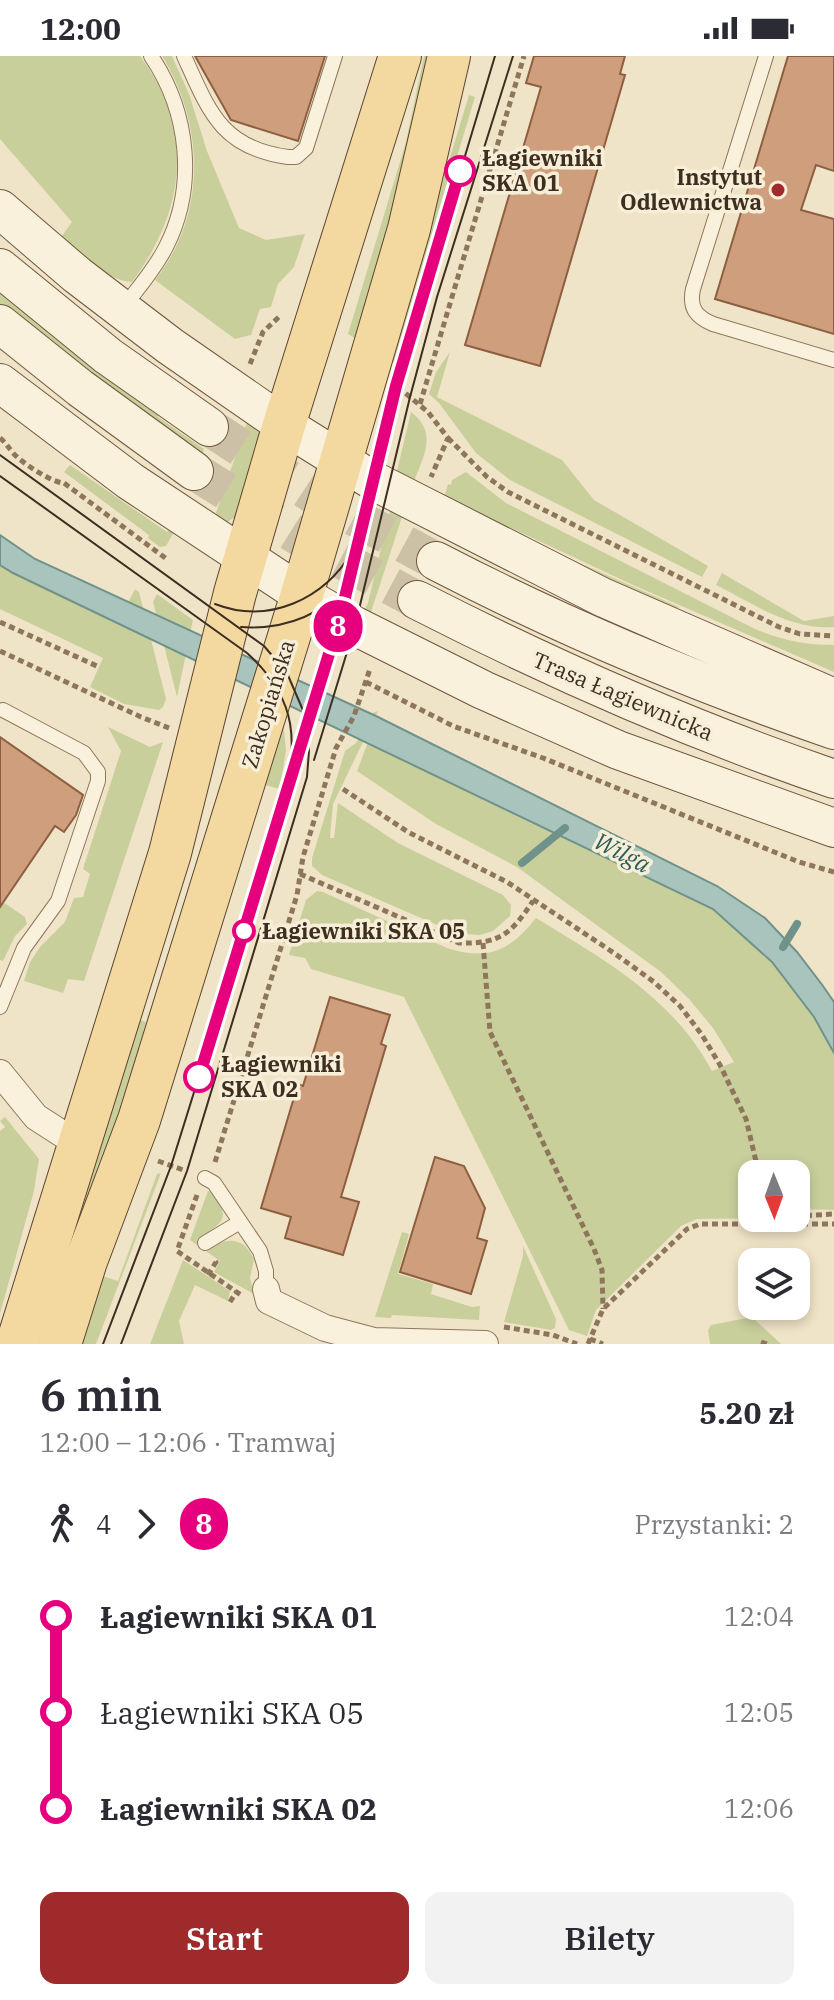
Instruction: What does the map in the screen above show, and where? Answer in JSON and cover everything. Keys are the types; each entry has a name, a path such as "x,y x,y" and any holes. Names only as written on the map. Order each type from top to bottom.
{"main road":[{"path":"17,1344 170,853 245,558 400,56"},
{"name":"Zakopiańska","path":"60,1344 86,1261 148,1092 302,594 409,229 449,56"},
{"path":"0,209 122,310 341,462 421,507 602,597 834,698"},
{"path":"0,268 108,356 209,427"},
{"path":"0,324 80,388 194,471"},
{"path":"0,383 98,458 245,558 355,626 457,677 605,744 834,828"},
{"name":"Trasa Łagiewnicka","path":"436,561 630,653 701,683 834,730"},
{"name":"Trasa Łagiewnicka","path":"417,600 503,645 596,686 764,755 834,779"}],"street":[{"path":"0,1073 36,1117 78,1144"},
{"path":"266,1289 269,1301 303,1319 374,1343 485,1344"}],"lane":[{"path":"122,310 153,269 167,244 177,219 184,182 184,140 179,113 151,56"},
{"path":"184,56 210,113 237,142 296,157 306,148 335,56"},
{"path":"766,56 693,289 692,305 699,317 713,324 834,360"},
{"path":"0,1007 24,948 58,901 98,781 98,772 84,753 3,710"},
{"path":"205,1178 214,1183 263,1258 266,1289"},
{"path":"205,1243 240,1222"}],"path":[{"path":"524,56 420,404 487,477 530,503 779,627 810,636 834,636"},
{"path":"252,356 263,332 281,315"},
{"path":"0,438 8,444 13,454 55,483 64,483 168,560"},
{"path":"429,483 448,438"},
{"path":"0,622 99,667"},
{"path":"0,651 128,712 177,731"},
{"path":"230,1302 237,1291 208,1275 177,1251 205,1178 218,1155 297,895 303,857 336,748 354,716 372,663"},
{"path":"366,682 453,726 543,758 811,867 834,872"},
{"path":"343,789 408,832 507,882 654,982 680,1006 702,1035 746,1119 756,1160"},
{"path":"300,874 459,943 483,943 507,933 533,901"},
{"path":"483,943 490,1032 594,1249 602,1270 603,1309"},
{"path":"153,1159 205,1178"},
{"path":"810,1215 834,1214"},
{"path":"603,1344 589,1342 603,1309 687,1229 700,1224 738,1224"},
{"path":"810,1224 834,1224"},
{"path":"208,1275 216,1262"}],"green space":[{"path":"0,56 140,56 158,84 170,113 176,142 177,170 173,199 163,227 150,255 132,282 105,272 59,240 72,222 0,139"},
{"path":"162,56 172,56 239,228 266,240 305,234 294,267 278,284 271,307 260,309 251,335 235,339 155,280 172,255 184,227 194,170 186,111"},
{"path":"424,56 433,56 361,342 348,334 406,142"},
{"path":"469,95 475,97 395,363 388,360"},
{"path":"0,289 160,413 158,417 204,449 202,455 0,305"},
{"path":"450,352 437,397 562,460 594,500 708,566 702,577 510,480 476,453 429,394 436,372"},
{"path":"411,412 420,420 427,437 413,484 396,475"},
{"path":"248,419 260,433 236,515 227,523 214,519"},
{"path":"70,465 167,532 171,528 175,530 166,546 160,547 148,538 149,535 64,472"},
{"path":"466,472 506,503 755,629 793,641 834,645 834,672 633,585 507,526 555,552 679,607 676,613 443,501 448,484 451,485 452,480"},
{"path":"390,510 403,514 371,612 365,609"},
{"path":"0,565 118,623 135,589 139,592 166,699 163,707 159,710 124,704 90,687 103,658 0,609"},
{"path":"722,573 804,621 834,616 834,627 802,624 758,607 716,585"},
{"path":"157,594 193,620 177,697 153,602"},
{"path":"378,711 333,804 330,838 334,838 338,803 398,843 503,895 511,905 510,916 493,931 480,935 451,931 322,875 312,866 345,751 357,742 369,714"},
{"path":"283,721 286,750 280,789 265,785"},
{"path":"108,727 150,747 163,742 84,981 68,979 63,993 24,981 30,962 40,947 65,922 74,898 83,897 90,874 83,869 121,751"},
{"path":"368,742 713,909 772,962 814,1017 834,1053 834,1210 810,1209 810,1160 738,1160 738,1218 697,1219 681,1226 596,1310 587,1336 569,1330 404,997 311,969 305,958 289,955 306,900 317,891 323,892 462,952 497,950 517,938 536,918 612,966 657,1001 696,1045 712,1071 734,1062 713,1028 661,972 517,867 436,824 357,771"},
{"path":"0,900 25,917 27,924 15,936 3,961 0,960"},
{"path":"134,1018 146,1022 132,1094 77,1247 64,1242"},
{"path":"5,1117 39,1159 34,1191 0,1314 0,1131 5,1127 0,1121"},
{"path":"161,1173 96,1344 75,1344 99,1275 118,1281 157,1174"},
{"path":"208,1191 213,1193 223,1215 219,1223 200,1238 207,1249 221,1242 234,1241 250,1251 254,1259 250,1278 254,1294 214,1272 220,1261 190,1240"},
{"path":"402,1232 409,1234 398,1274 433,1284 431,1294 472,1307 480,1306 479,1320 392,1315 391,1318 375,1317"},
{"path":"523,1246 556,1319 555,1328 551,1330 504,1322 523,1256"},
{"path":"183,1260 230,1291 228,1301 195,1285 179,1321 184,1344 150,1344"},
{"path":"755,1320 781,1344 710,1344 708,1330 711,1325"}],"water":[{"name":"Wilga","path":"0,535 35,559 378,717 717,886 765,918 823,986 834,1002 834,1053 814,1017 772,962 713,909 13,573 0,565"}],"building":[{"path":"195,56 325,56 298,141 231,120"},
{"path":"534,56 625,56 620,74 625,75 540,366 465,345 541,87 526,83"},
{"name":"Instytut Odlewnictwa","path":"788,56 834,56 834,171 816,165 801,210 834,219 834,334 715,299"},
{"path":"0,737 83,795 76,815 64,832 55,826 0,907"},
{"path":"330,997 390,1015 381,1044 386,1046 341,1197 359,1202 343,1255 285,1238 291,1217 261,1208 298,1084 303,1086"},
{"path":"435,1157 464,1166 485,1208 477,1238 487,1241 471,1294 400,1272"}],"waterway":[{"path":"522,863 565,828"},
{"path":"783,947 797,924"}],"tunnel":[{"path":"209,427 315,496 436,561"},
{"path":"194,471 304,540 417,600"}],"tram line":[{"path":"308,726 340,618 396,386 495,56"},
{"path":"314,760 355,626 437,297 513,56"},
{"name":"8","path":"199,1077 340,618 396,386 460,171"},
{"path":"0,455 264,646 287,673 305,715 309,751 307,777 187,1171 121,1344"},
{"path":"0,476 247,653 277,688 290,724 291,763 283,807 171,1166 103,1344"},
{"path":"215,604 235,610 255,611 293,604 326,583 352,552"},
{"path":"241,627 272,626 300,618 326,605 349,586"}],"place":[{"name":"Łagiewniki SKA 01","path":"460,171"},
{"name":"Instytut Odlewnictwa","path":"778,190"},
{"name":"Łagiewniki SKA 05","path":"244,931"},
{"name":"Łagiewniki SKA 02","path":"199,1077"}]}
